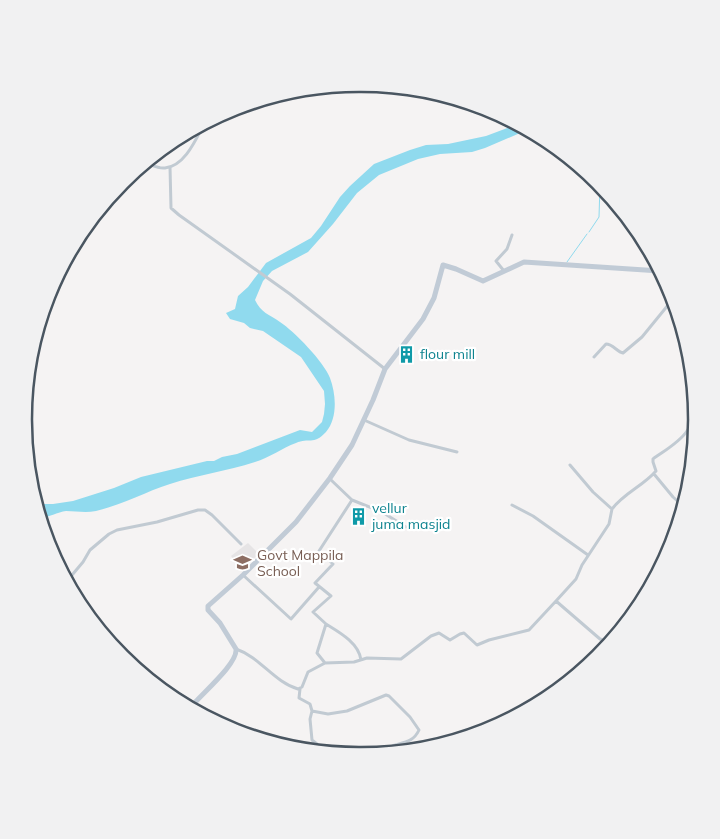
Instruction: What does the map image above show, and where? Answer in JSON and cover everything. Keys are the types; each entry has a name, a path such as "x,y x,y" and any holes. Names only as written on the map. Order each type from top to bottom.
{"main road":[{"path":"195,702 230,665 236,649 220,623 207,608 296,522 330,479 352,445 385,369 423,320 434,298 443,265 456,268 483,281 524,262 652,270"}],"street":[{"path":"154,166 162,168 170,166 190,152 199,135"},
{"path":"170,166 171,204 173,210 290,294 385,369"},
{"path":"504,271 496,261 507,249 512,235"},
{"path":"594,357 606,344 610,344 623,353 642,337 667,306"},
{"path":"364,420 409,440 456,452"},
{"path":"317,744 312,740 310,719 312,711 310,704 299,698 300,689 308,672 325,663 354,662 368,658 401,659 431,636 439,633 450,640 464,633 477,646 489,640 529,630 576,579 588,555 609,524 612,509 624,497 648,481 656,472 653,459 688,430"},
{"path":"570,464 593,492 612,509"},
{"path":"654,474 677,500"},
{"path":"330,479 352,500 382,512 406,527"},
{"path":"352,500 319,550 333,564 315,583 330,596 313,612 326,624 353,643 361,660"},
{"path":"512,505 533,516 588,555"},
{"path":"72,575 90,550 117,530 156,522 198,510 205,510 212,514 241,544"},
{"path":"243,575 291,619 319,587"},
{"path":"556,601 602,639"},
{"path":"325,663 316,653 326,624"},
{"path":"236,649 257,660 289,686 300,689"},
{"path":"312,711 328,714 348,711 386,695 389,696 410,717 419,730 417,735 410,741 400,744"}],"shaded area":[{"name":"Govt Mappila School","path":"248,543 259,554 242,569 231,556"}],"water":[{"path":"508,128 519,133 472,152 440,154 418,159 379,175 357,193 308,252 272,271 263,281 255,300 257,304 263,311 286,326 300,339 322,364 330,378 334,391 335,406 333,420 322,436 314,440 300,441 255,462 170,484 96,511 66,511 48,517 44,504 73,501 141,477 214,461 300,430 312,432 322,422 325,404 324,391 301,357 263,331 250,328 244,323 230,319 226,313 235,309 238,296 248,287 266,263 311,238 340,197 374,164 426,145 448,144 486,136"}],"waterway":[{"path":"589,232 599,217 600,197"},
{"path":"567,262 587,234"}],"place":[{"name":"flour mill","path":"406,354"},
{"name":"vellur juma masjid","path":"358,516"},
{"name":"Govt Mappila School","path":"243,563"}]}
